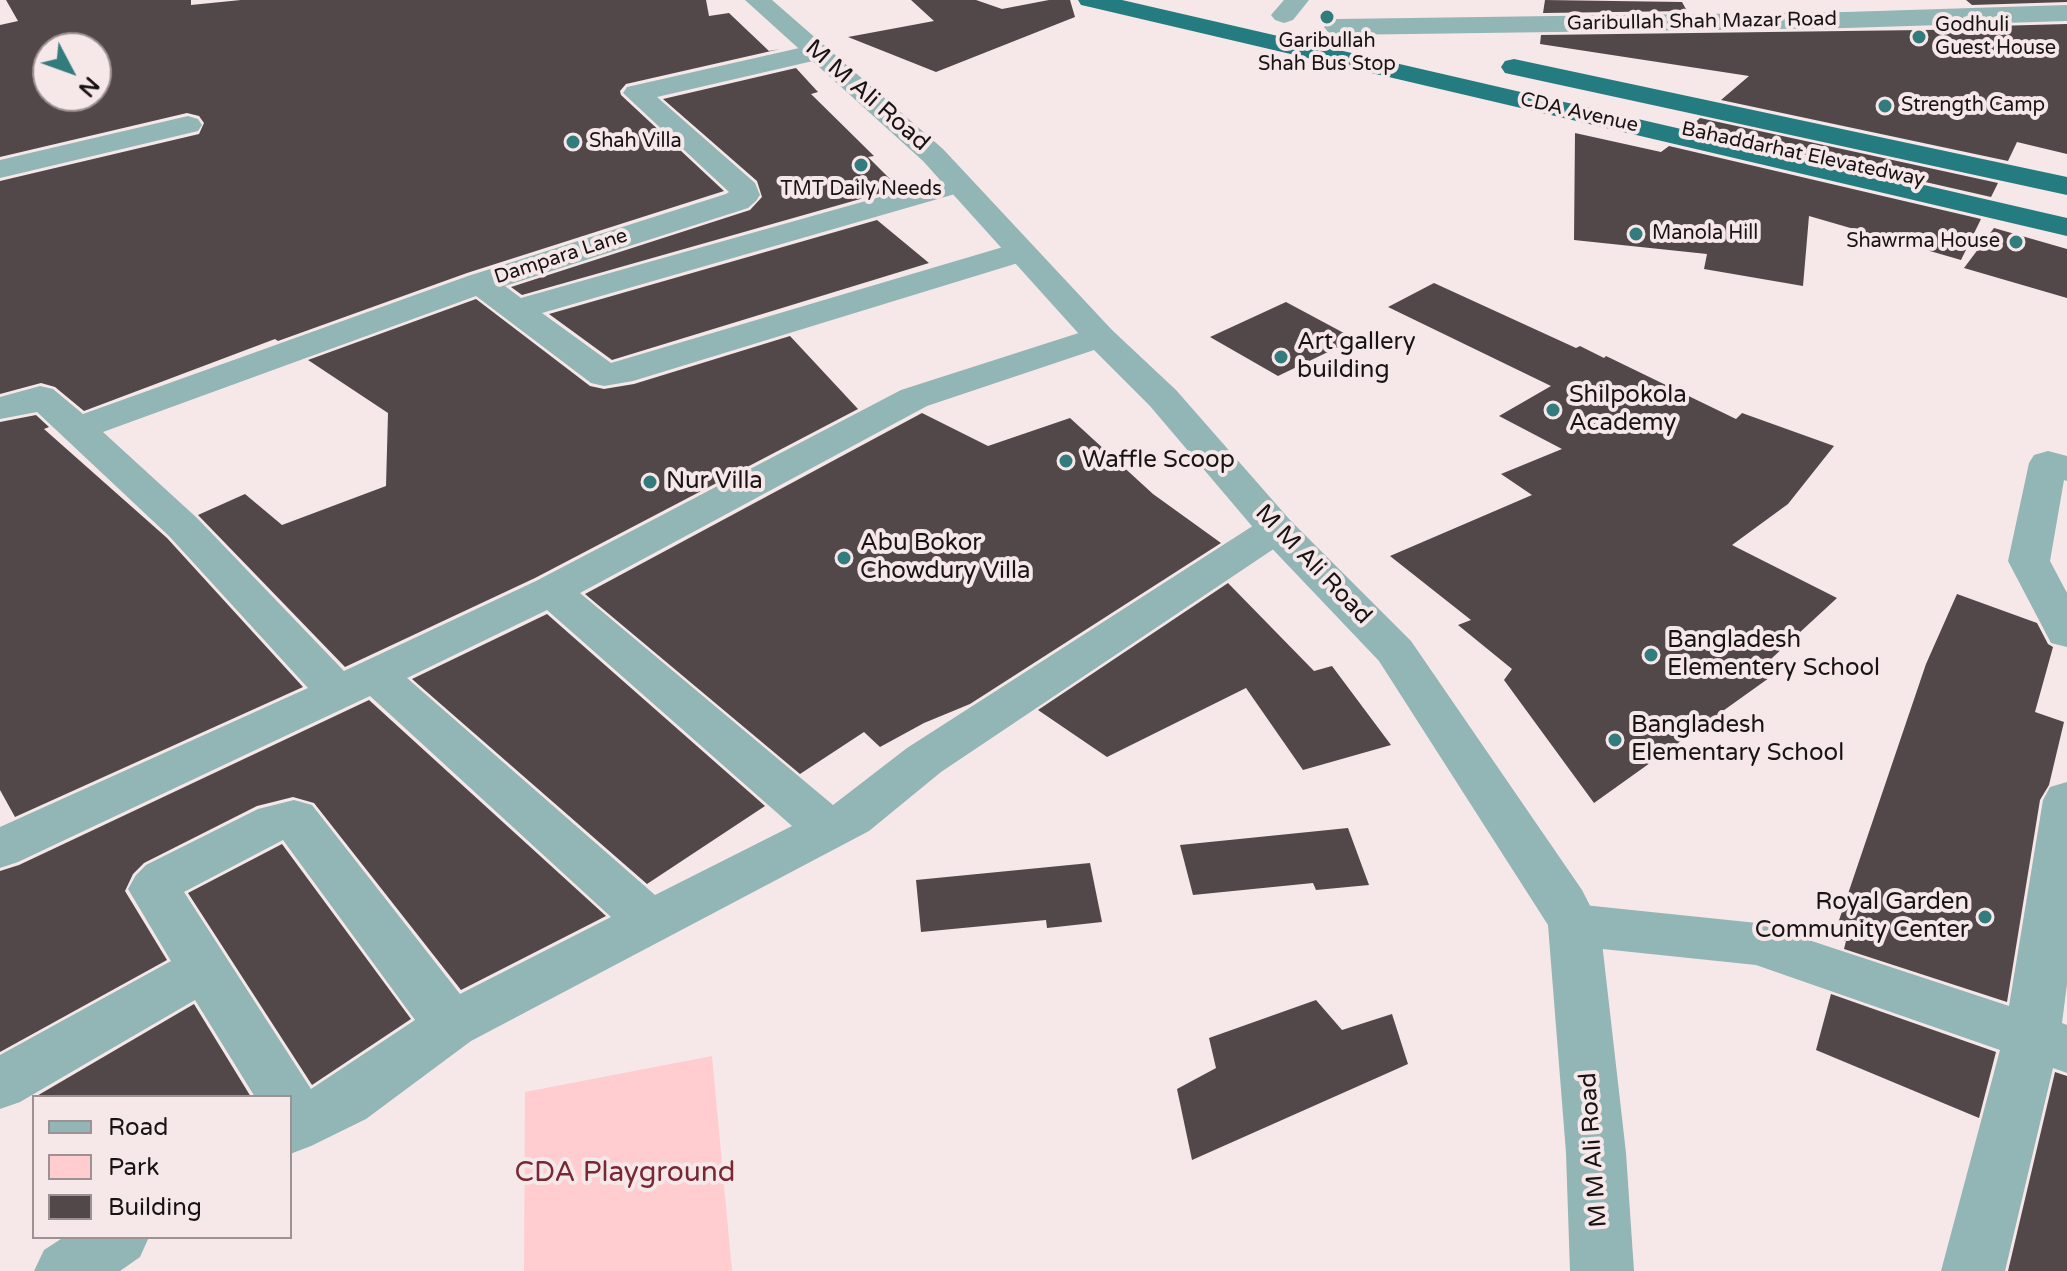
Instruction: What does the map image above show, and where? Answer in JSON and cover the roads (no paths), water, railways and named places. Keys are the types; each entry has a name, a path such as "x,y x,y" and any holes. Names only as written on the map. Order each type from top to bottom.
{"highway":[{"name":"Bahaddarhat Elevatedway","path":"1119,0 1642,120 2067,213"},
{"name":"Bahaddarhat Elevatedway","path":"1157,0 1684,119 2067,200"},
{"path":"1078,1 1641,138"},
{"name":"CDA Avenue","path":"1078,1 2067,227"},
{"path":"1253,9 1290,7 1337,27 1443,51"},
{"name":"CDA Avenue","path":"1488,61 2067,186"}],"street":[{"name":"M M Ali Road","path":"757,0 933,155 1100,337 1163,398 1276,529 1395,651 1564,904 1574,925 1596,1153 1602,1271"},
{"name":"Garibullah Shah Mazar Road","path":"1337,27 1846,20 2067,13"},
{"name":"Dampara Lane","path":"480,283 737,201 745,195 744,189 637,93 817,52"},
{"path":"0,169 188,125"},
{"path":"519,309 958,184"},
{"name":"Dampara Lane","path":"480,283 604,375 620,373 1020,252"},
{"path":"76,429 480,283"},
{"path":"0,849 551,591 914,398 1100,337"},
{"path":"0,408 40,397 356,684 652,923"},
{"path":"2067,469 2048,463 2029,561 2067,633"},
{"path":"292,1112 345,1101 451,1025 851,818 924,760 1276,529"},
{"path":"551,591 829,830"},
{"path":"1973,1271 2050,1042 2067,800"},
{"path":"281,1095 154,889 164,879 276,822 294,818 451,1025"},
{"path":"1574,925 1757,944 2050,1042"},
{"path":"0,1084 203,969"},
{"path":"66,1271 115,1239"}],"place":[{"name":"Garibullah Shah Bus Stop","path":"1327,17"},
{"name":"Godhuli Guest House","path":"1919,37"},
{"name":"Strength Camp","path":"1885,106"},
{"name":"Shah Villa","path":"573,142"},
{"name":"TMT Daily Needs","path":"861,165"},
{"name":"Manola Hill","path":"1636,234"},
{"name":"Shawrma House","path":"2016,242"},
{"name":"Art gallery building","path":"1281,357"},
{"name":"Shilpokola Academy","path":"1553,410"},
{"name":"Waffle Scoop","path":"1066,461"},
{"name":"Nur Villa","path":"650,482"},
{"name":"Abu Bokor Chowdury Villa","path":"844,558"},
{"name":"Bangladesh Elementery School","path":"1651,655"},
{"name":"Bangladesh Elementary School","path":"1615,740"},
{"name":"Royal Garden Community Center","path":"1985,917"}],"park label":[{"name":"CDA Playground","path":"625,1174"}]}
